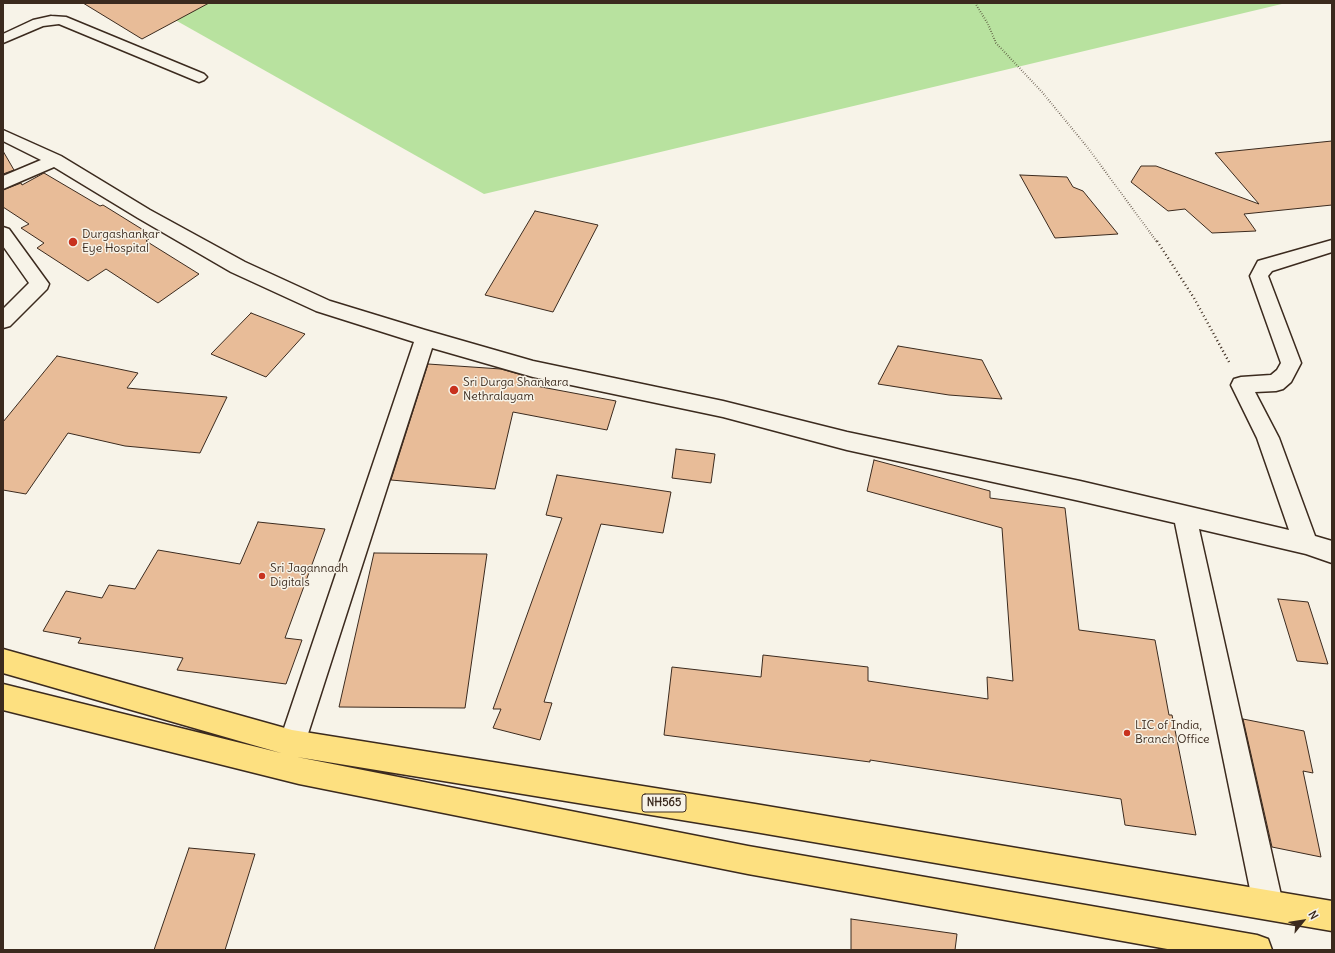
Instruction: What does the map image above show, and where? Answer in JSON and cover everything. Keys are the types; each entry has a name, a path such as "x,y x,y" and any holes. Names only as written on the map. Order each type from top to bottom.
{"highway":[{"name":"NH565","path":"3,661 292,743 755,818 1332,916"},
{"path":"3,698 307,772 748,860 1257,950"}],"street":[{"path":"3,39 38,23 51,20 61,20 200,76"},
{"path":"3,135 55,160 144,214 238,267 322,306 533,369 723,409 847,441 1185,515 1306,544 1332,552"},
{"path":"3,183 55,160"},
{"path":"3,233 40,284 3,321"},
{"path":"1306,544 1268,438 1241,385 1276,383 1284,376 1291,363 1259,276 1265,266 1332,246"},
{"path":"292,743 425,338"},
{"path":"1185,515 1268,904"}],"path":[{"path":"975,3 988,24 996,43 1042,92 1088,148 1153,235 1194,298 1241,385"}],"green space":[{"path":"145,3 1286,3 484,194"}],"building":[{"path":"83,3 209,3 142,39"},
{"path":"1332,141 1332,205 1244,214 1256,231 1212,233 1185,209 1168,211 1131,182 1141,166 1156,166 1259,204 1215,153"},
{"path":"3,151 14,170 3,174"},
{"path":"44,173 100,206 103,205 153,236 146,241 199,274 158,303 106,269 88,281 37,248 44,243 21,228 29,224 3,207 3,190 21,183 22,185"},
{"path":"1020,175 1067,177 1073,187 1083,191 1118,234 1055,238"},
{"path":"535,211 598,225 553,312 485,295"},
{"path":"251,313 305,334 266,377 211,354"},
{"path":"898,346 982,360 1002,399 949,395 878,384"},
{"path":"57,356 138,373 127,388 227,397 200,453 125,446 68,433 26,494 3,490 3,422"},
{"path":"428,364 501,369 522,375 520,383 616,401 607,430 513,412 495,489 391,480"},
{"path":"676,449 715,454 711,483 672,478"},
{"path":"874,460 990,491 990,498 1065,508 1079,630 1155,640 1169,715 1172,715 1196,835 1125,825 1121,799 870,760 870,762 664,735 672,667 761,677 763,655 868,667 868,681 988,699 987,677 1013,681 1002,528 867,491"},
{"path":"557,475 671,492 663,533 601,524 544,702 552,703 540,740 493,728 501,709 493,709 562,518 546,515"},
{"path":"258,522 325,529 285,638 302,640 286,684 177,670 183,658 78,643 81,638 43,631 66,591 102,598 109,585 135,589 158,550 240,564"},
{"path":"374,553 487,554 465,708 339,707"},
{"path":"1278,599 1308,602 1328,664 1297,661"},
{"path":"1243,719 1304,731 1313,773 1303,771 1321,857 1272,847"},
{"path":"189,848 255,854 225,950 154,950"},
{"path":"851,919 957,934 955,950 851,950"}],"place":[{"name":"Durgashankar Eye Hospital","path":"73,242"},
{"name":"Sri Durga Shankara Nethralayam","path":"454,390"},
{"name":"Sri Jagannadh Digitals","path":"262,576"},
{"name":"LIC of India, Branch Office","path":"1127,733"}]}
